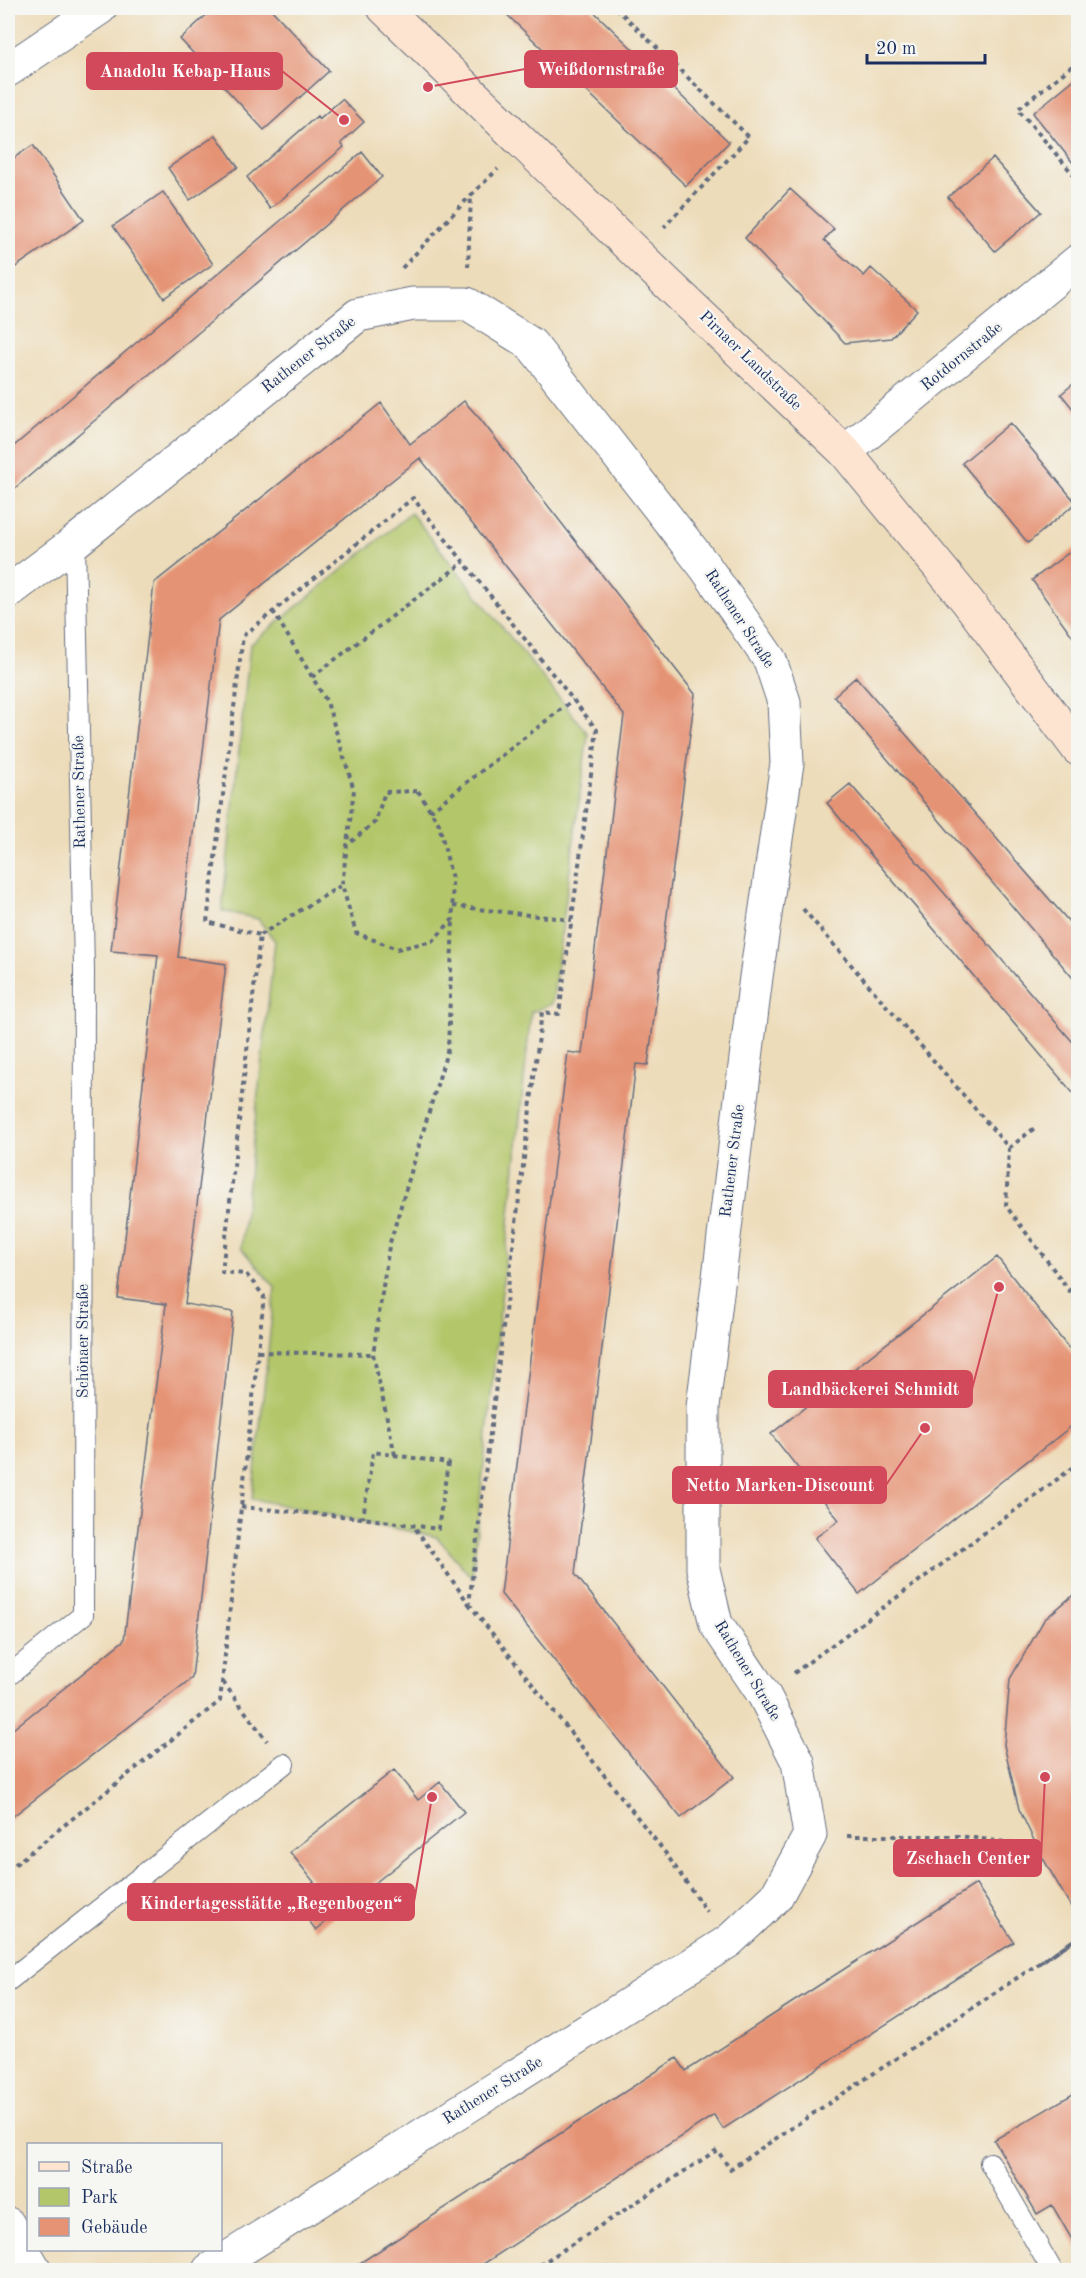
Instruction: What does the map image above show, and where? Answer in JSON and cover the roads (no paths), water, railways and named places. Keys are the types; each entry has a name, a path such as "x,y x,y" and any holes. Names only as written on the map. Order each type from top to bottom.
{"street":[{"path":"8,70 100,8"},
{"name":"Pirnaer Landstraße","path":"384,8 845,452 969,602 1078,748"},
{"name":"Rotdornstraße","path":"845,452 1078,261"},
{"name":"Rathener Straße","path":"8,592 75,542 358,315 413,304 467,304 531,344 706,568 770,660 784,702 787,763 770,872 703,1418 703,1569 716,1624 764,1695 798,1762 810,1835 776,1897 729,1941 209,2271"},
{"path":"8,2224 35,2271"}],"lane":[{"name":"Rathener Straße","path":"75,542 84,969"},
{"name":"Schönaer Straße","path":"8,1676 83,1615 84,969"},
{"path":"8,1981 284,1764"},
{"path":"990,2163 1052,2271"}],"place":[{"name":"Weißdornstraße","path":"428,87"},
{"name":"Anadolu Kebap-Haus","path":"344,120"},
{"name":"Landbäckerei Schmidt","path":"999,1287"},
{"name":"Netto Marken-Discount","path":"925,1428"},
{"name":"Zschach Center","path":"1045,1777"},
{"name":"Kindertagesstätte „Regenbogen“","path":"432,1797"}]}
